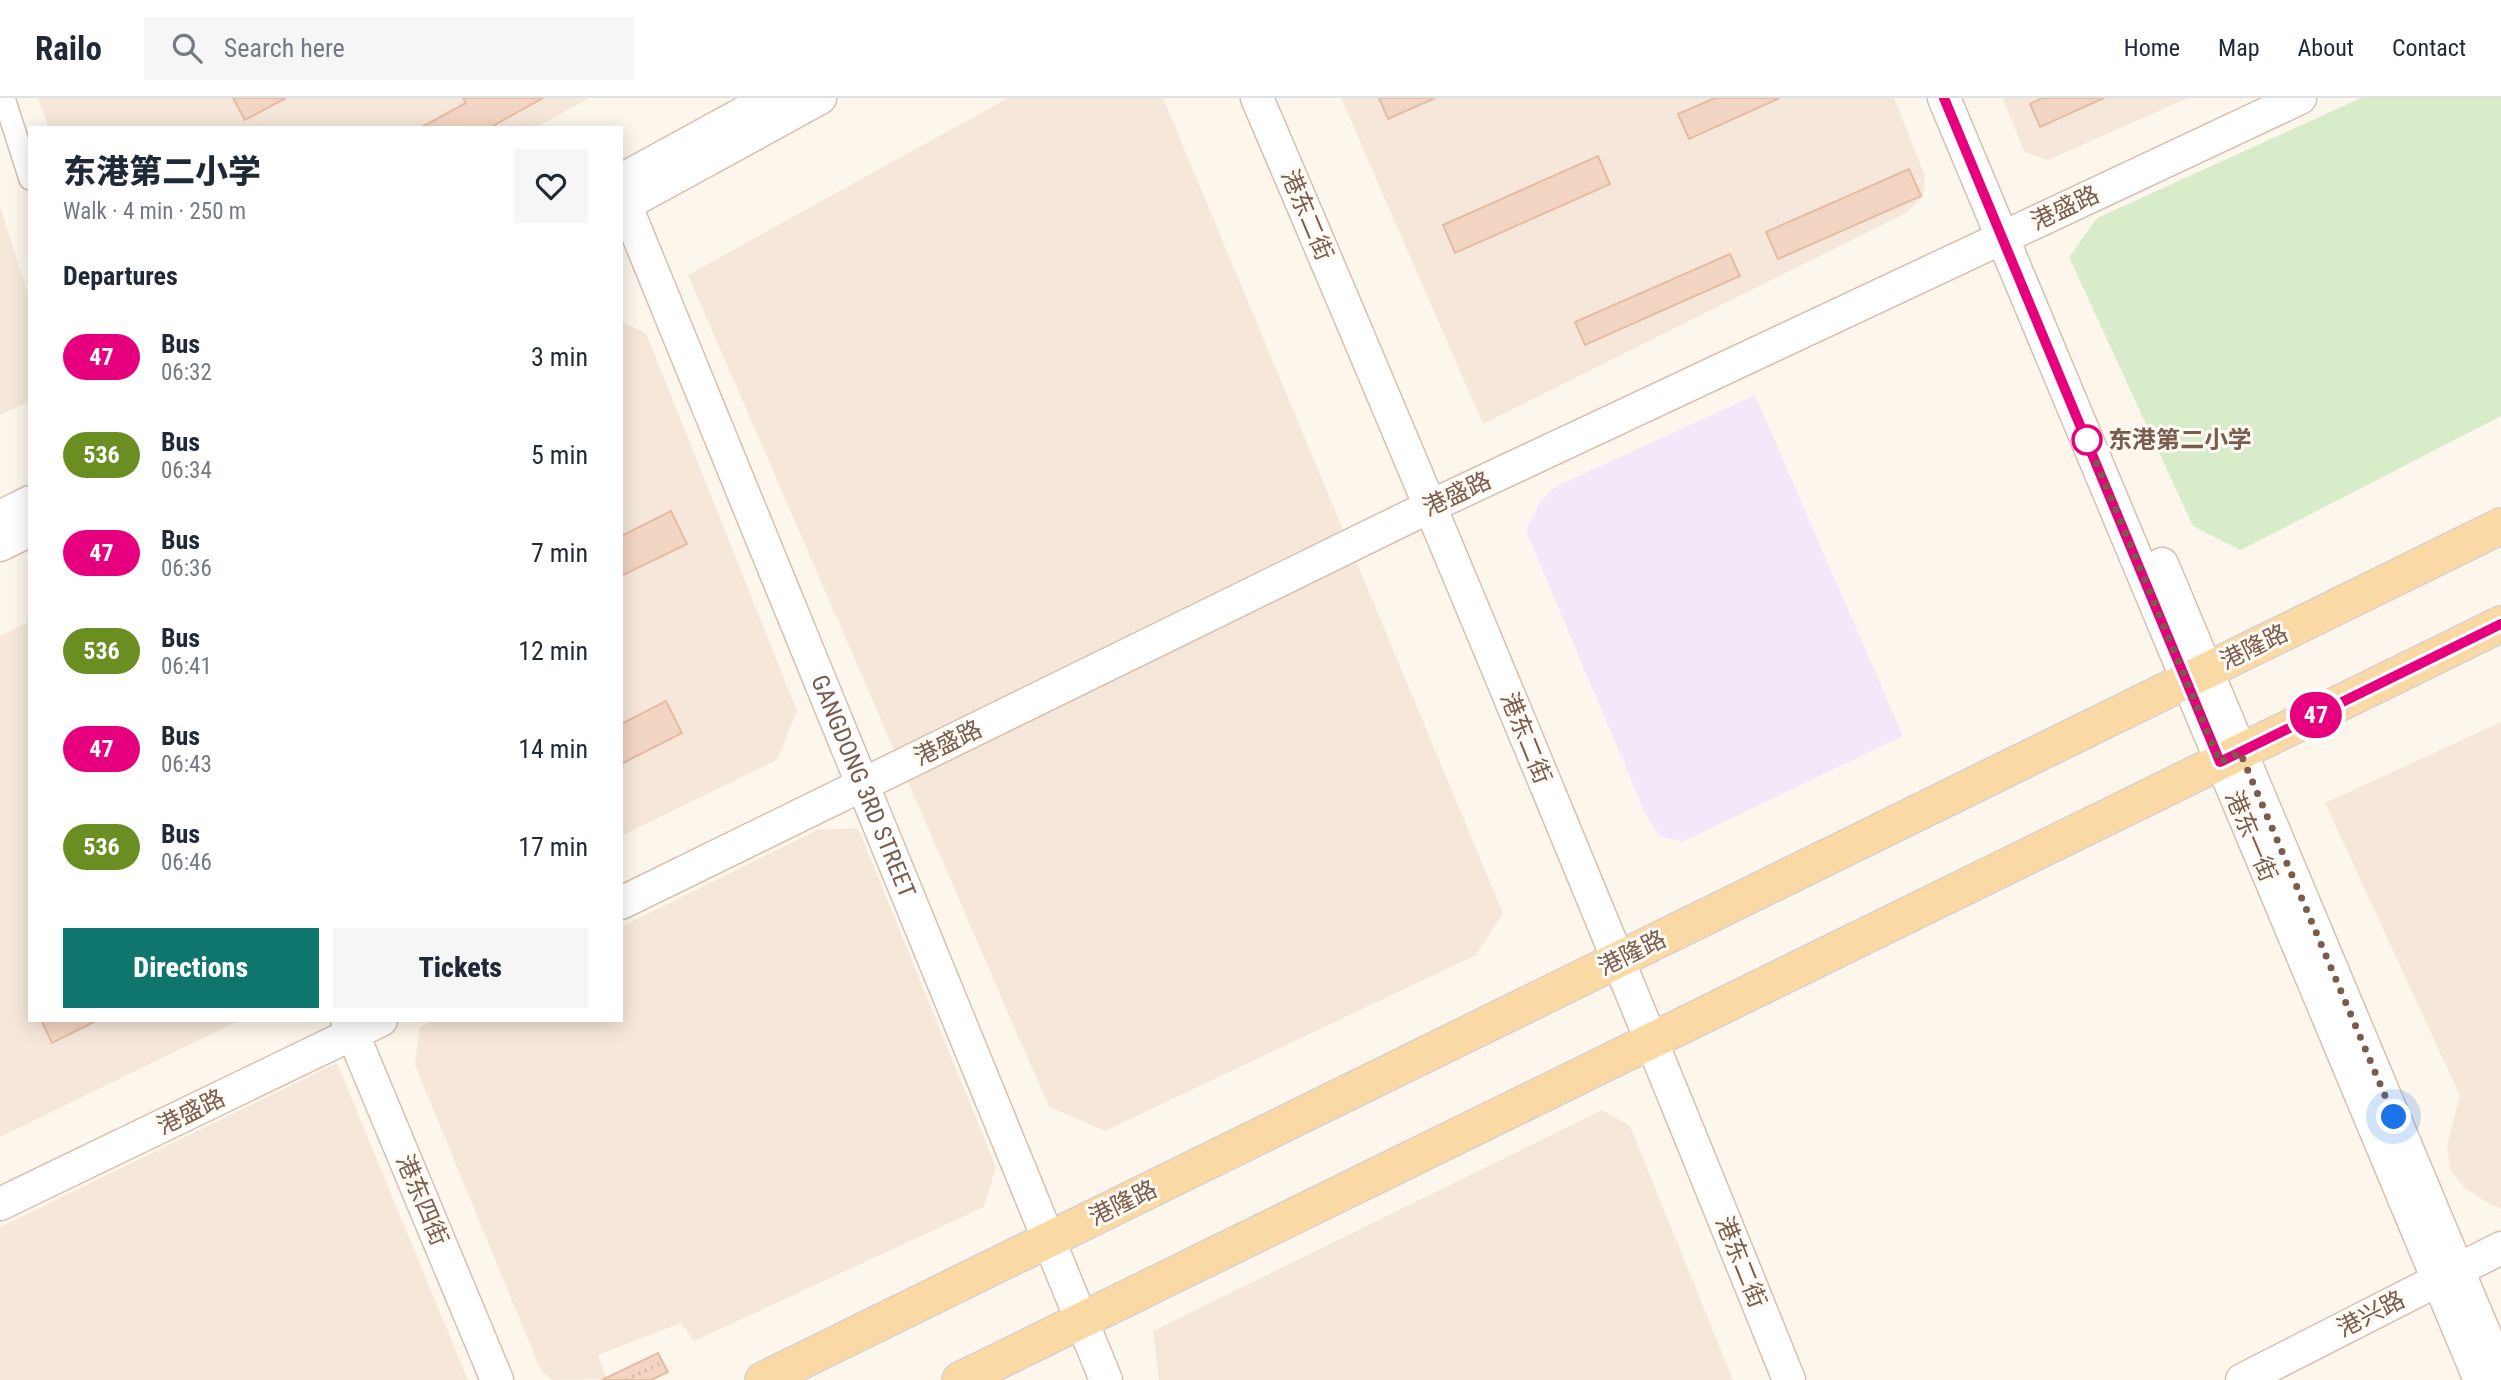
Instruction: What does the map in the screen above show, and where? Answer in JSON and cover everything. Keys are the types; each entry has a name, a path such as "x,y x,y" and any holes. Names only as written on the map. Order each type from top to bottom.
{"main road":[{"name":"港隆路","path":"763,1380 2501,526"},
{"path":"960,1380 2501,624"}],"street":[{"path":"4,98 28,173"},
{"path":"623,195 771,98"},
{"path":"623,196 820,98"},
{"name":"港东二街","path":"1257,98 1431,506 1789,1380"},
{"name":"港东一街","path":"1944,98 2012,233"},
{"name":"港东一街","path":"1967,98 2012,233 2196,676 2448,1275 2501,1373"},
{"name":"港盛路","path":"623,902 1431,506 2300,98"},
{"name":"GANGDONG 3RD STREET","path":"623,198 1106,1380"},
{"path":"0,517 28,503"},
{"path":"0,545 28,531"},
{"name":"港盛路","path":"0,1204 350,1027 372,1022"},
{"name":"港东四街","path":"350,1027 497,1380"},
{"name":"港兴路","path":"2242,1380 2501,1248"},
{"name":"港东一街","path":"2448,1275 2480,1380"}],"path":[{"path":"626,1380 663,1362"}],"shaded area":[{"path":"38,98 589,98 539,126 48,126"},
{"path":"1008,98 1163,98 1503,913 1476,955 1105,1131 1049,1107 688,275"},
{"path":"1341,98 1894,98 1925,176 1923,196 1906,213 1483,424"},
{"path":"2003,98 2188,98 2048,160 2024,152"},
{"path":"0,206 28,295 28,402 0,415"},
{"path":"623,323 646,333 797,711 777,760 623,835"},
{"path":"1755,395 1903,736 1682,842 1660,836 1647,818 1526,531 1540,501 1557,486"},
{"path":"28,622 28,1022 236,1022 0,1137 0,636"},
{"path":"2501,722 2501,1209 2464,1187 2450,1169 2447,1145 2460,1096 2325,803"},
{"path":"858,828 996,1167 984,1207 694,1341 681,1323 598,1355 607,1379 552,1380 541,1371 415,1065 420,1027 430,1022 623,1022 623,926 817,830"},
{"path":"337,1063 468,1380 0,1380 0,1227"},
{"path":"1602,1110 1630,1126 1733,1380 1159,1380 1153,1331"}],"green space":[{"path":"2361,98 2501,98 2501,416 2241,550 2193,526 2069,257 2097,218"}],"building":[{"path":"233,98 286,98 245,120"},
{"path":"463,98 543,98 493,126 424,126 466,103"},
{"path":"1379,98 1435,98 1388,119"},
{"path":"1715,98 1780,98 1689,139 1678,114"},
{"path":"2042,98 2104,98 2040,127 2030,104"},
{"path":"1598,156 1610,184 1455,253 1443,225"},
{"path":"1909,169 1921,196 1778,259 1766,232"},
{"path":"1730,254 1740,276 1585,345 1575,322"},
{"path":"671,511 687,544 623,575 623,535"},
{"path":"666,701 682,733 623,763 623,723"},
{"path":"42,1022 94,1022 52,1043"},
{"path":"658,1353 668,1372 651,1380 602,1380"}],"bus line":[{"name":"47","path":"1944,98 2220,762 2501,624"}],"place":[{"name":"东港第二小学","path":"2087,440"}],"route":[{"path":"2087,440 2220,762 2240,752 2394,1117"}]}
